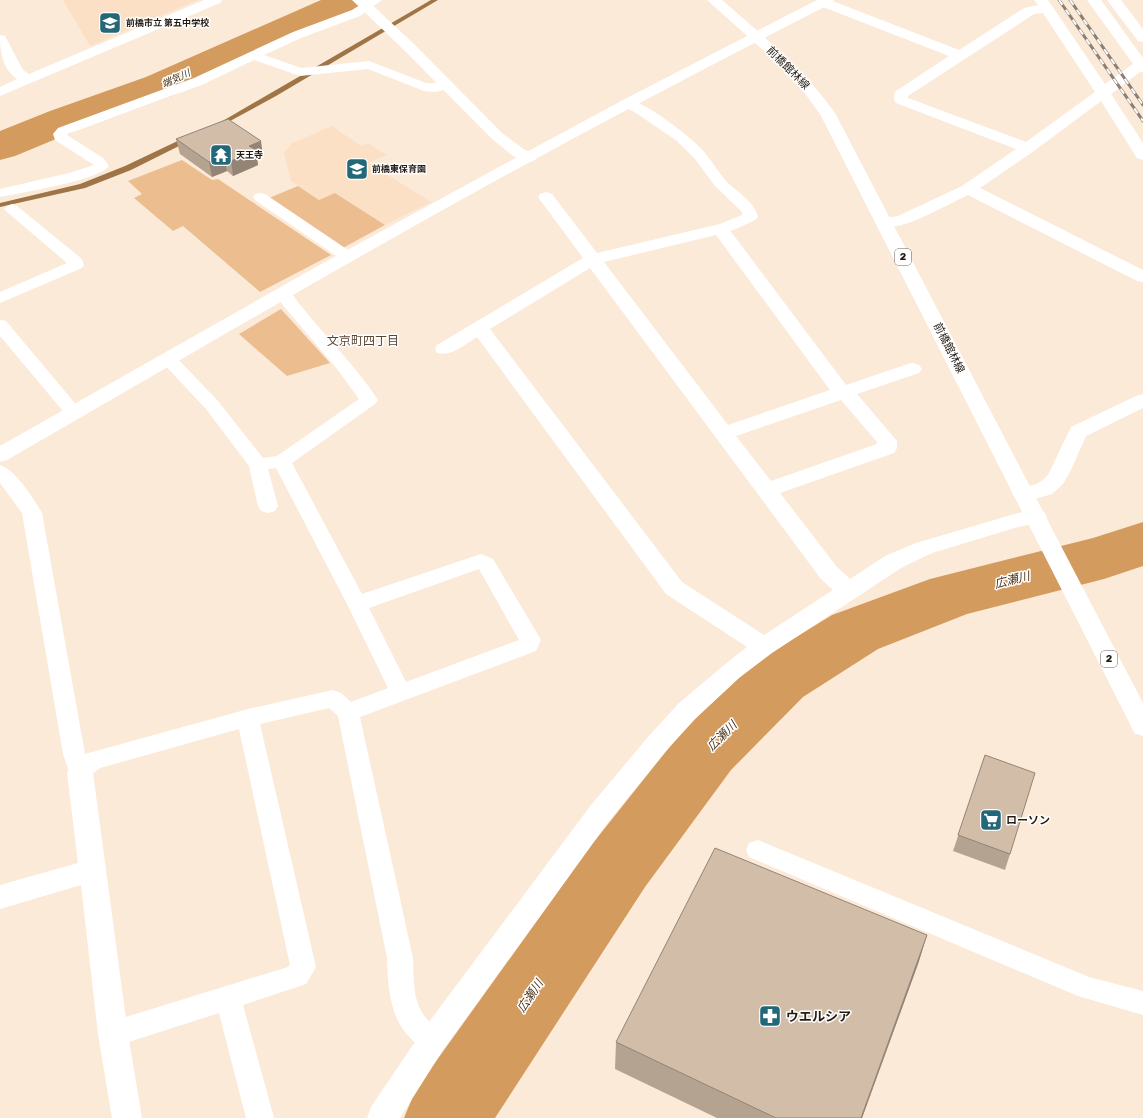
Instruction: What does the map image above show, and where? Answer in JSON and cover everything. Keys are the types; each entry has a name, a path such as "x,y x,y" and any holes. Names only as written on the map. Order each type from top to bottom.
{"street":[{"path":"0,92 215,0"},
{"name":"前橋館林線","path":"714,0 775,54 814,95 840,136 886,222 1023,494 1143,726"},
{"path":"886,222 902,220 968,189 1028,148 1142,65 1094,0"},
{"path":"1114,0 1143,38"},
{"path":"0,455 348,257 529,157 825,1 959,55"},
{"path":"367,2 497,136 519,153 529,157"},
{"path":"1028,148 901,100 901,94 959,55 1029,11 1037,9 1044,4 1104,93 1143,155"},
{"path":"0,39 17,72 28,80"},
{"path":"968,189 1143,277"},
{"path":"546,197 829,573 849,591"},
{"path":"444,349 593,259 720,229 844,393 887,441 887,448 766,490"},
{"path":"480,328 674,588 764,647"},
{"path":"724,433 912,370"},
{"path":"1023,494 1039,492 1051,485 1064,465 1078,432 1143,400"},
{"path":"382,1118 433,1040 600,813 657,744 687,711 731,672 764,647 893,562 924,548 1018,520 1036,517"},
{"path":"80,773 113,1034 127,1118"},
{"path":"0,897 92,870"}],"lane":[{"path":"0,193 73,177 102,166 98,161 60,137 60,134 72,127 199,80 297,35 356,13 367,2"},
{"path":"254,56 300,72 355,65 369,65 424,87 435,88 447,85"},
{"path":"628,104 657,120 682,138 700,156 720,184 749,211 750,217 720,229"},
{"path":"260,197 348,257"},
{"path":"0,298 76,265 76,262 12,209"},
{"path":"258,465 282,461 369,400 343,365 283,294"},
{"path":"0,325 68,406 76,413"},
{"path":"168,359 212,405 258,465 268,506"},
{"path":"282,461 357,604 401,694"},
{"path":"0,471 25,501 32,513 74,754 80,773"},
{"path":"348,712 401,694 528,645 530,640 486,564 481,560 357,604"},
{"path":"80,773 85,766 93,761 248,718 333,699 348,712 400,958 402,996 408,1013 416,1027 433,1040"},
{"path":"113,1034 297,976 303,967 248,718"},
{"path":"758,850 1087,988 1143,1003"},
{"path":"228,998 260,1118"}],"shaded area":[{"name":"前橋市立 第五中学校","path":"63,0 198,0 90,46"},
{"path":"332,126 361,146 368,143 387,155 368,163 431,202 385,225 335,193 319,200 291,181 284,153 292,143"},
{"path":"182,160 212,180 218,179 331,255 260,292 183,226 173,231 134,198 142,194 128,181"},
{"path":"298,186 319,200 335,193 385,225 341,249 269,198"},
{"path":"281,309 330,363 287,376 239,334"}],"building":[{"path":"228,119 261,141 249,146 256,150 231,161 224,156 209,162 176,139"},
{"name":"ローソン","path":"985,755 1035,773 1010,854 958,835"},
{"name":"ウエルシア","path":"715,848 927,935 861,1118 776,1118 616,1042"}],"waterway":[{"name":"端気川","path":"0,147 65,120 160,86 332,9 348,0"},
{"path":"217,126 274,95 346,51 435,0"},
{"path":"0,205 82,186 128,168 189,139"},
{"name":"広瀬川","path":"446,1118 619,865 707,750 780,679 855,632 952,595 1104,557 1143,543"}],"railway":[{"path":"1059,0 1143,121"},
{"path":"1070,0 1143,105"}],"place":[{"name":"前橋市立 第五中学校","path":"110,23"},
{"name":"天王寺","path":"221,155"},
{"name":"前橋東保育園","path":"357,169"},
{"name":"ローソン","path":"991,820"},
{"name":"ウエルシア","path":"770,1016"}],"district":[{"name":"文京町四丁目","path":"363,341"}]}
